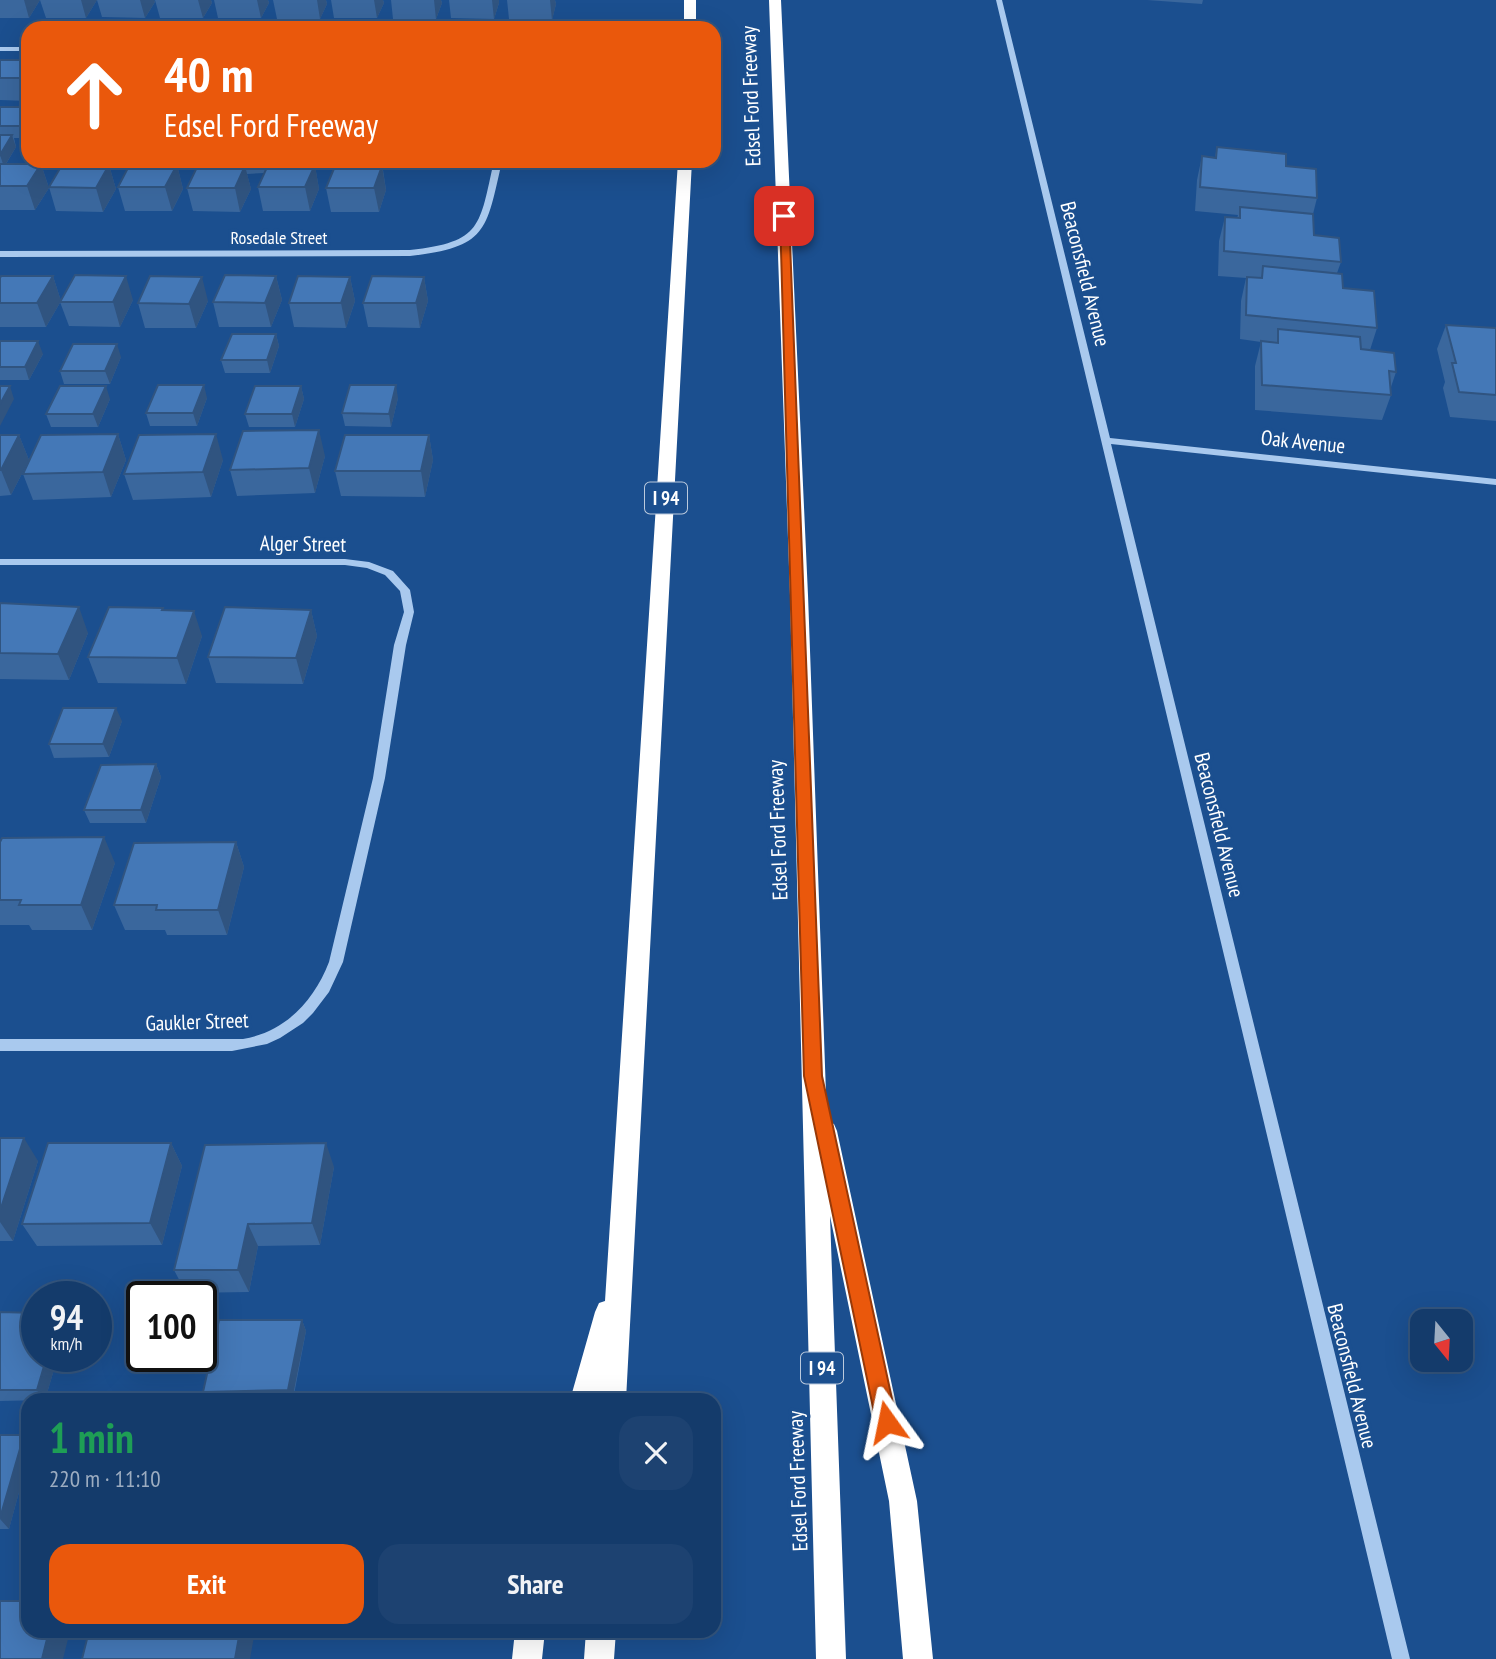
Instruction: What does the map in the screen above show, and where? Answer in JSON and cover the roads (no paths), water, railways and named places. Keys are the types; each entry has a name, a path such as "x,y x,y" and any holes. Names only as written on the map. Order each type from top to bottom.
{"highway":[{"path":"690,0 690,21"},
{"name":"Edsel Ford Freeway","path":"775,0 799,595 831,1659"},
{"name":"I 94","path":"612,1393 685,168"},
{"path":"813,1076 903,1502 918,1659"},
{"path":"586,1393 618,1276"},
{"path":"527,1659 529,1638"},
{"path":"599,1659 600,1638"}],"street":[{"name":"Beaconsfield Avenue","path":"999,0 1401,1659"},
{"path":"0,49 21,49"},
{"name":"Rosedale Street","path":"0,254 440,251 460,245 476,234 484,222 496,168"},
{"name":"Oak Avenue","path":"1105,440 1496,482"},
{"name":"Alger Street","path":"0,562 345,562 369,565 388,573 405,590 409,612 400,645 379,778"},
{"name":"Gaukler Street","path":"0,1045 211,1045 260,1041 281,1031 316,1002 327,988 336,961 379,778"}]}
